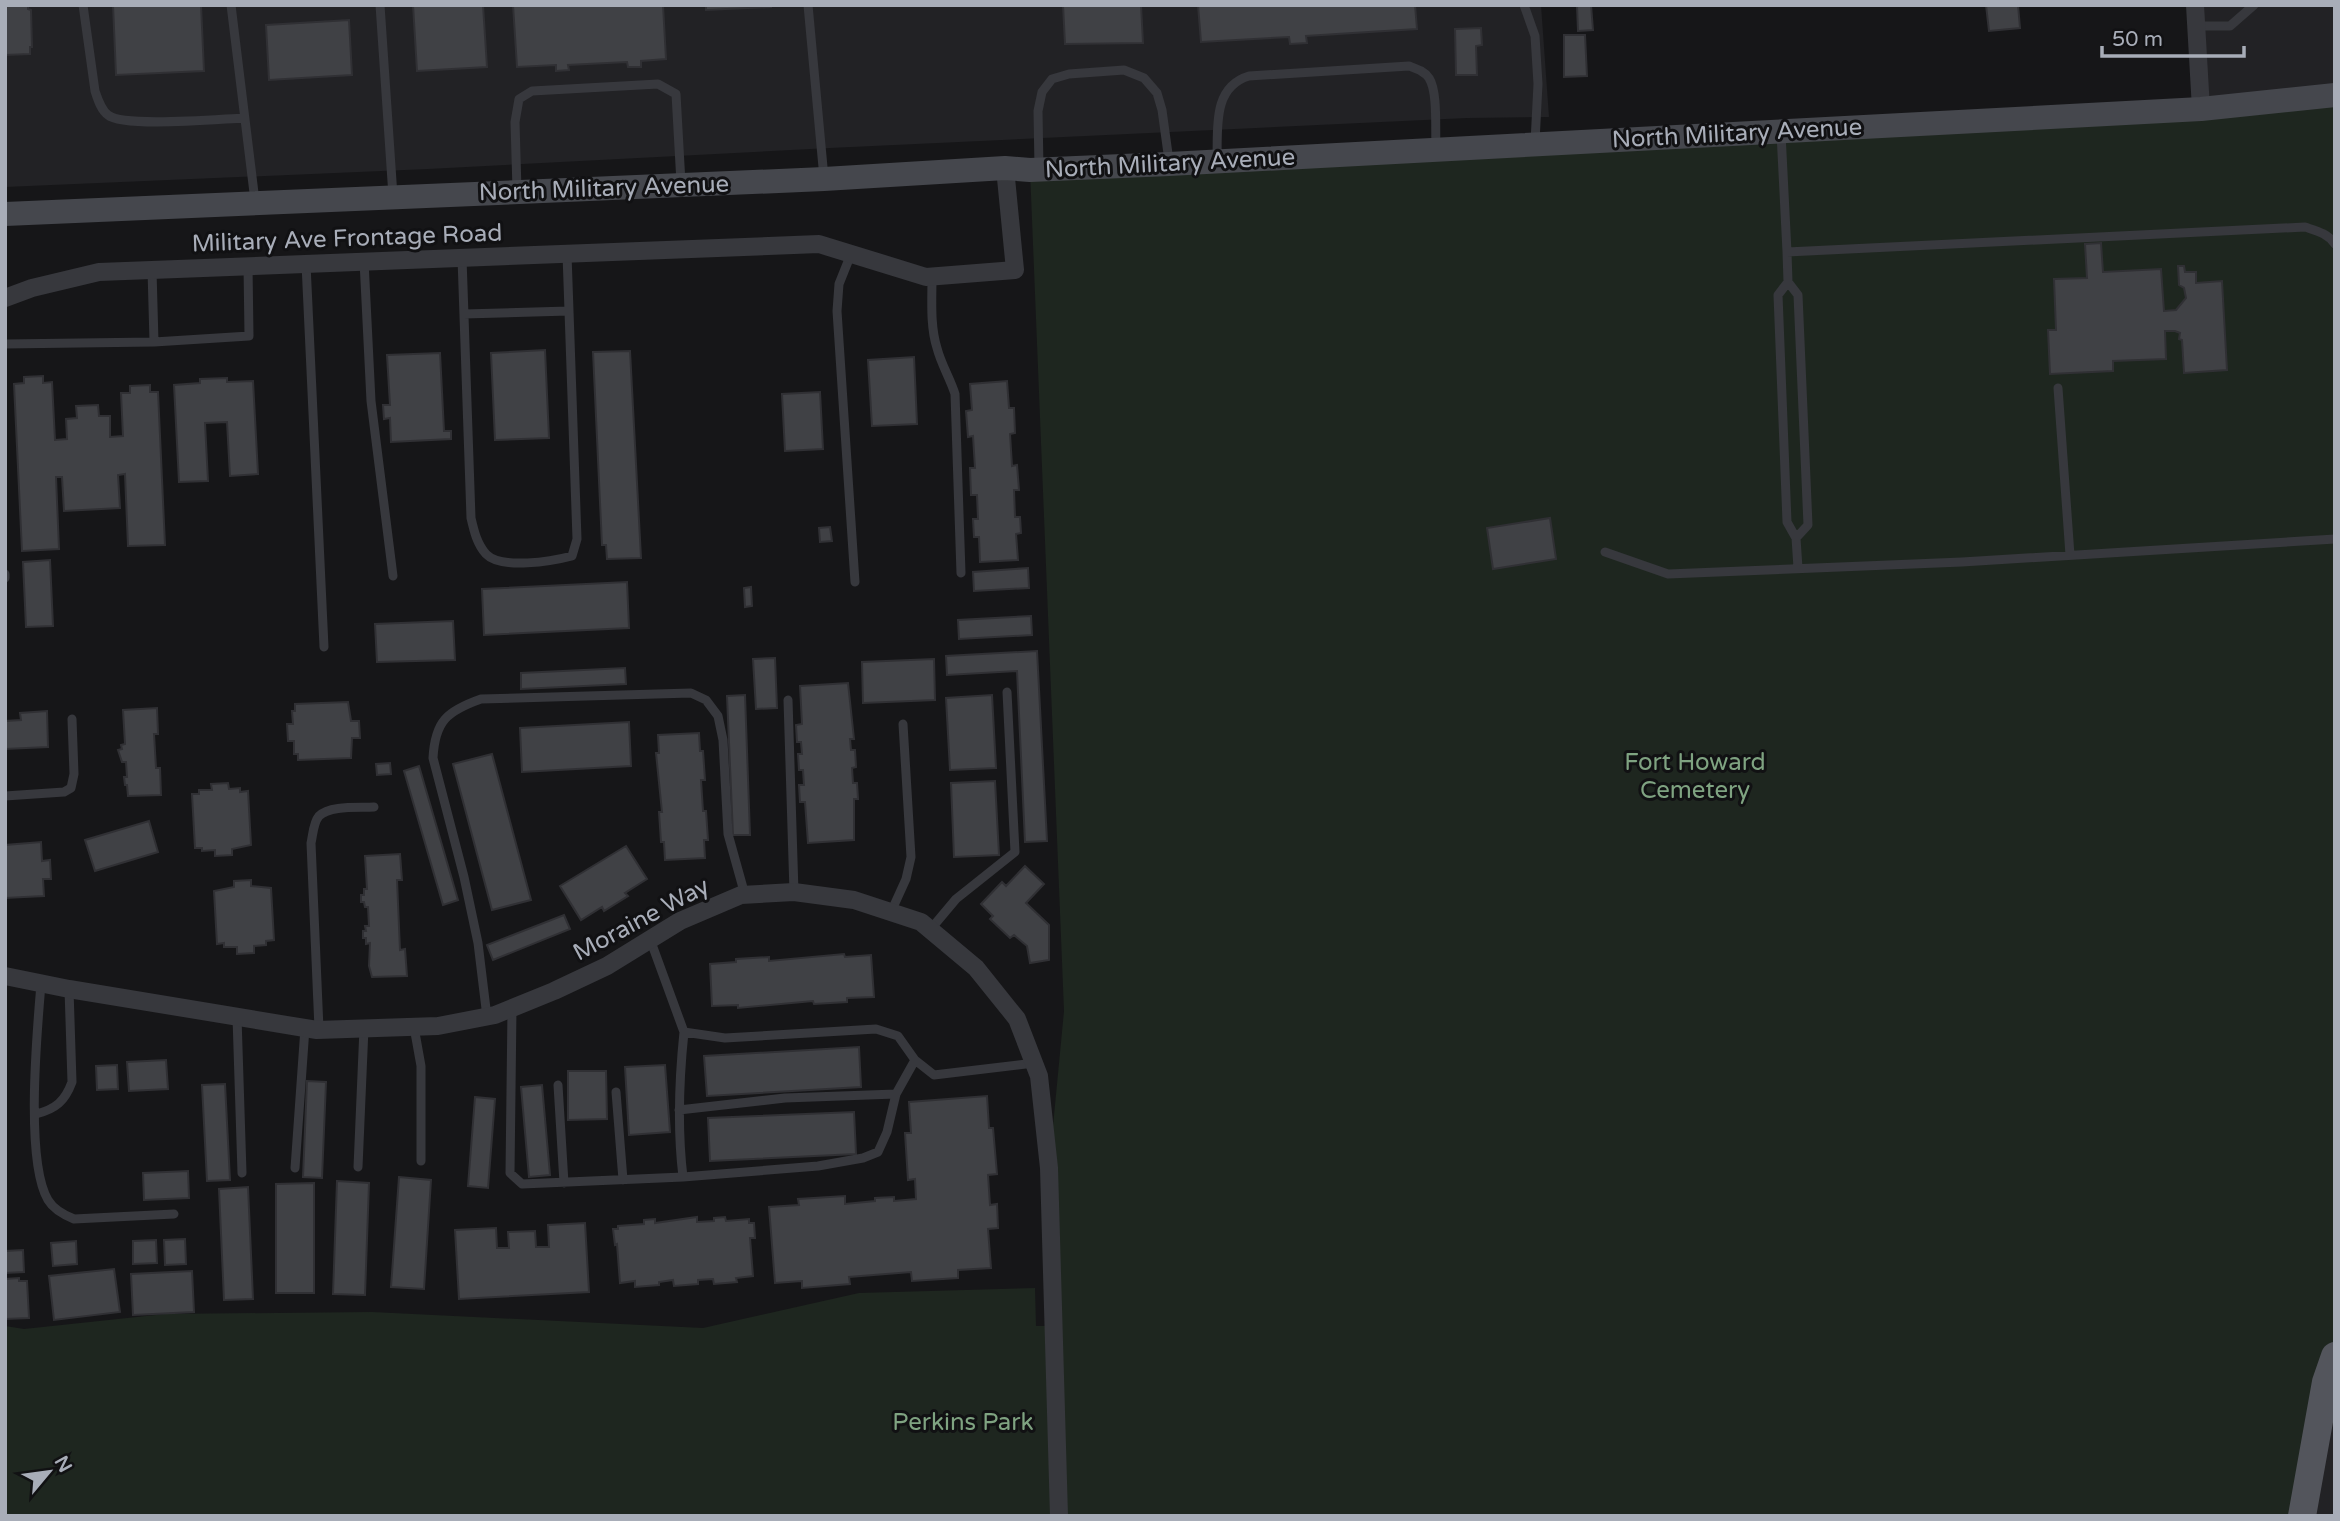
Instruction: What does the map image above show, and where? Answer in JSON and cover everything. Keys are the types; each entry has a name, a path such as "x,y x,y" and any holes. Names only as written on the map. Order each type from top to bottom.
{"main road":[{"name":"North Military Avenue","path":"5,214 824,179 1005,167 1039,169 1169,164 2201,109 2335,95"},
{"path":"2302,1516 2326,1382 2335,1356"}],"street":[{"path":"2195,5 2201,109"},
{"name":"Military Ave Frontage Road","path":"5,298 32,288 99,272 819,244 926,277 1015,270 1005,167"},
{"name":"Moraine Way","path":"5,976 69,989 312,1028 438,1026 488,1017 512,1008 607,966 680,921 745,895 794,891 854,901 921,922 976,968 1017,1019 1039,1076 1049,1168 1059,1516"}],"lane":[{"path":"83,5 91,74 99,104 108,117 128,122 244,118"},
{"path":"231,5 256,203"},
{"path":"380,5 393,197"},
{"path":"808,5 824,179"},
{"path":"1524,5 1535,36 1538,84 1535,144"},
{"path":"2196,26 2230,26 2254,5"},
{"path":"1217,160 1222,101 1229,87 1239,79 1249,76 1409,66 1422,71 1430,79 1436,149"},
{"path":"1039,169 1038,111 1042,92 1052,79 1069,74 1124,70 1144,78 1157,93 1169,164"},
{"path":"517,192 515,122 519,99 532,91 658,84 676,94 681,185"},
{"path":"1781,131 1788,282 1798,295 1808,526 1796,538"},
{"path":"1787,253 2305,228 2320,231 2335,244"},
{"path":"462,258 471,518 476,538 487,555 500,562 552,561 572,556 577,539 566,254"},
{"path":"851,254 839,284 837,312 855,582"},
{"path":"364,261 371,401 393,576"},
{"path":"306,264 324,647"},
{"path":"5,345 154,342 249,336 248,266"},
{"path":"152,270 154,342"},
{"path":"932,277 933,332 955,394 961,573"},
{"path":"1788,282 1778,295 1787,522 1796,538 1798,568"},
{"path":"464,314 569,311"},
{"path":"2059,388 2070,555"},
{"path":"1605,552 1668,574 1962,562 2335,539"},
{"path":"930,930 956,899 1015,852 1007,691"},
{"path":"488,1017 475,929 433,758 434,738 443,720 457,707 481,699 677,693 691,693 706,700 718,716 723,740 728,834 745,895"},
{"path":"788,699 794,891"},
{"path":"5,796 64,792 71,788 74,774 72,719"},
{"path":"891,912 906,879 911,857 903,724"},
{"path":"295,1168 312,1028 313,828 319,816 333,810 374,807"},
{"path":"650,939 684,1032 679,1110 683,1177"},
{"path":"41,984 36,1156 41,1182 49,1201 61,1213 74,1219 174,1214"},
{"path":"36,1114 59,1104 68,1094 72,1082 69,989"},
{"path":"512,1008 510,1173 522,1184 683,1177 818,1166 863,1158 878,1152 887,1132 897,1094 915,1060"},
{"path":"237,1017 242,1173"},
{"path":"414,1027 421,1066 421,1161"},
{"path":"358,1167 364,1028"},
{"path":"684,1032 725,1038 876,1029 898,1036 915,1060 934,1076 1034,1063"},
{"path":"558,1085 564,1183"},
{"path":"616,1092 623,1180"},
{"path":"679,1110 785,1098 897,1094"}],"shaded area":[{"path":"5,5 1541,5 1549,117 1467,118 5,187"},
{"path":"2195,5 2335,5 2335,95 2201,109"},
{"path":"2335,1356 2335,1516 2295,1516"}],"green space":[{"name":"Fort Howard Cemetery","path":"2335,95 2335,1356 2295,1516 5,1516 5,1326 24,1329 165,1314 372,1312 703,1328 859,1293 1035,1288 1036,1326 1053,1326 1049,1168 1064,1011 1030,170"}],"building":[{"path":"5,5 28,5 31,10 30,54 5,55"},
{"path":"113,5 201,5 204,71 116,75"},
{"path":"413,5 483,5 487,67 417,71"},
{"path":"513,5 663,5 666,59 641,61 641,67 628,67 627,62 568,65 569,70 556,71 556,65 517,67"},
{"path":"706,5 771,5 771,7 706,10"},
{"path":"1063,5 1141,5 1143,43 1065,44"},
{"path":"1198,5 1415,5 1417,29 1306,36 1307,43 1290,44 1289,37 1201,42"},
{"path":"1577,5 1591,5 1593,30 1578,31"},
{"path":"1986,5 2018,5 2020,28 1989,31"},
{"path":"349,20 352,75 269,80 266,25"},
{"path":"1481,28 1482,45 1476,46 1477,75 1456,75 1455,29"},
{"path":"1564,35 1585,35 1587,76 1564,77"},
{"path":"2101,243 2103,272 2161,269 2164,311 2176,310 2186,298 2184,288 2179,285 2178,266 2184,266 2185,272 2196,272 2196,283 2222,281 2227,370 2184,373 2180,333 2165,331 2166,359 2113,361 2113,371 2050,374 2048,330 2056,330 2054,279 2087,278 2085,244"},
{"path":"545,350 549,438 495,440 491,353"},
{"path":"630,351 641,558 607,559 606,545 602,545 593,352"},
{"path":"440,353 444,431 451,431 451,439 391,442 390,418 384,419 383,405 390,405 387,355"},
{"path":"914,357 917,424 872,426 868,360"},
{"path":"43,376 43,383 52,382 55,440 67,439 66,419 77,418 76,406 98,405 99,416 110,416 110,437 123,436 121,393 130,393 130,386 150,385 150,392 158,392 165,545 128,546 125,474 118,475 120,508 64,511 62,477 56,477 59,549 22,551 14,384 24,383 24,377"},
{"path":"227,378 227,382 253,381 258,474 230,476 227,422 205,423 208,481 179,482 174,385 200,383 200,379"},
{"path":"1007,381 1009,408 1014,408 1015,433 1010,434 1012,466 1017,465 1019,490 1014,490 1015,517 1020,517 1021,533 1016,534 1018,560 980,562 979,537 974,537 973,519 978,519 977,495 971,495 970,468 975,468 973,436 968,437 966,411 972,410 970,384"},
{"path":"820,392 823,449 785,451 782,394"},
{"path":"1550,518 1556,559 1493,569 1487,528"},
{"path":"830,527 832,541 820,542 819,528"},
{"path":"50,560 53,626 26,627 23,562"},
{"path":"1028,568 1029,588 974,591 973,572"},
{"path":"627,582 629,628 484,635 482,589"},
{"path":"751,587 752,606 745,607 744,588"},
{"path":"1031,616 1032,635 959,639 958,620"},
{"path":"453,621 455,660 377,662 375,624"},
{"path":"1037,651 1047,841 1025,842 1017,671 947,675 946,656"},
{"path":"775,658 777,708 756,709 753,659"},
{"path":"934,659 935,700 863,703 862,662"},
{"path":"625,668 626,684 521,689 521,673"},
{"path":"848,683 854,739 850,739 851,750 855,750 856,767 852,768 853,783 857,783 858,799 854,799 854,840 808,843 805,802 800,802 799,785 804,785 803,770 799,770 798,754 802,754 801,742 797,742 796,725 802,724 800,686"},
{"path":"745,695 750,835 733,835 727,696"},
{"path":"992,695 996,768 950,770 946,698"},
{"path":"348,702 351,721 359,721 360,738 352,738 351,758 298,760 298,754 294,754 294,741 288,741 287,724 293,724 292,711 295,711 295,704"},
{"path":"157,708 158,734 154,734 161,795 128,796 124,777 127,777 126,762 122,762 118,750 125,744 123,710"},
{"path":"47,711 48,747 5,749 5,721 21,720 20,713"},
{"path":"629,722 631,766 522,772 520,728"},
{"path":"699,733 705,780 701,780 703,811 706,811 708,840 704,840 705,858 665,860 659,812 662,812 656,753 659,753 658,735"},
{"path":"492,754 531,900 492,910 453,764"},
{"path":"390,763 391,774 377,775 376,764"},
{"path":"419,766 458,900 443,905 404,771"},
{"path":"995,781 999,855 954,857 951,783"},
{"path":"228,783 229,789 240,788 240,792 248,791 251,845 232,849 232,855 215,856 215,850 202,851 202,848 195,848 192,794 199,794 199,790 212,790 211,784"},
{"path":"149,821 158,852 95,871 85,840"},
{"path":"41,842 42,861 50,860 51,879 43,879 44,896 5,898 5,845"},
{"path":"626,846 647,879 625,893 628,896 604,911 602,907 581,920 560,886"},
{"path":"400,854 402,880 397,880 400,950 405,949 407,976 372,977 369,966 370,943 366,944 366,938 363,938 365,926 369,926 368,907 361,902 361,895 364,895 364,889 367,889 365,856"},
{"path":"1025,866 1044,884 1026,903 1049,925 1049,960 1030,963 1027,946 1014,935 1010,938 990,919 993,916 981,904 1002,882 1006,886"},
{"path":"251,880 251,886 271,888 274,940 266,941 266,945 254,946 254,953 237,954 237,947 217,944 214,891 234,887 234,881"},
{"path":"564,915 570,929 493,960 487,945"},
{"path":"844,954 845,957 871,955 874,997 847,998 847,1002 814,1004 813,1001 738,1008 738,1005 712,1006 710,964 736,962 736,959 769,957 769,961"},
{"path":"859,1047 861,1087 707,1096 704,1056"},
{"path":"166,1060 168,1089 129,1091 127,1062"},
{"path":"117,1065 118,1089 97,1090 96,1066"},
{"path":"665,1065 670,1132 629,1135 625,1067"},
{"path":"568,1071 606,1071 607,1119 568,1120"},
{"path":"307,1081 326,1082 322,1178 303,1177"},
{"path":"225,1084 230,1180 207,1181 202,1085"},
{"path":"542,1085 550,1175 529,1177 521,1087"},
{"path":"987,1096 997,1174 988,1175 990,1205 997,1204 998,1228 988,1229 991,1268 958,1270 958,1278 912,1281 911,1272 849,1277 850,1284 802,1288 802,1281 775,1283 769,1207 799,1205 798,1199 845,1196 845,1204 875,1201 875,1198 894,1197 894,1201 916,1199 915,1179 908,1180 905,1133 911,1133 909,1102"},
{"path":"475,1097 495,1099 488,1188 468,1186"},
{"path":"854,1112 856,1154 710,1161 708,1118"},
{"path":"188,1171 189,1198 144,1200 143,1173"},
{"path":"399,1177 431,1180 424,1289 391,1287"},
{"path":"337,1181 369,1183 365,1295 333,1294"},
{"path":"314,1183 314,1293 276,1293 276,1184"},
{"path":"248,1187 253,1299 224,1300 219,1189"},
{"path":"697,1217 697,1222 725,1217 726,1221 749,1219 749,1223 754,1223 755,1238 750,1238 753,1276 736,1278 737,1282 714,1284 713,1279 698,1280 698,1284 674,1286 673,1280 659,1282 659,1285 635,1287 635,1281 620,1283 613,1229 618,1229 618,1226 644,1224 644,1220 655,1219 655,1223"},
{"path":"585,1223 589,1292 459,1299 455,1230 496,1228 497,1248 509,1248 508,1232 535,1231 536,1247 549,1247 548,1225"},
{"path":"185,1239 186,1264 165,1265 164,1240"},
{"path":"156,1240 157,1263 133,1264 133,1241"},
{"path":"76,1241 77,1264 53,1266 51,1243"},
{"path":"23,1250 24,1272 5,1273 5,1251"},
{"path":"114,1269 120,1312 54,1320 49,1276"},
{"path":"192,1271 194,1312 133,1315 131,1274"},
{"path":"19,1278 19,1281 27,1281 29,1318 5,1319 5,1279"}],"park label":[{"name":"Perkins Park","path":"963,1422"}]}
